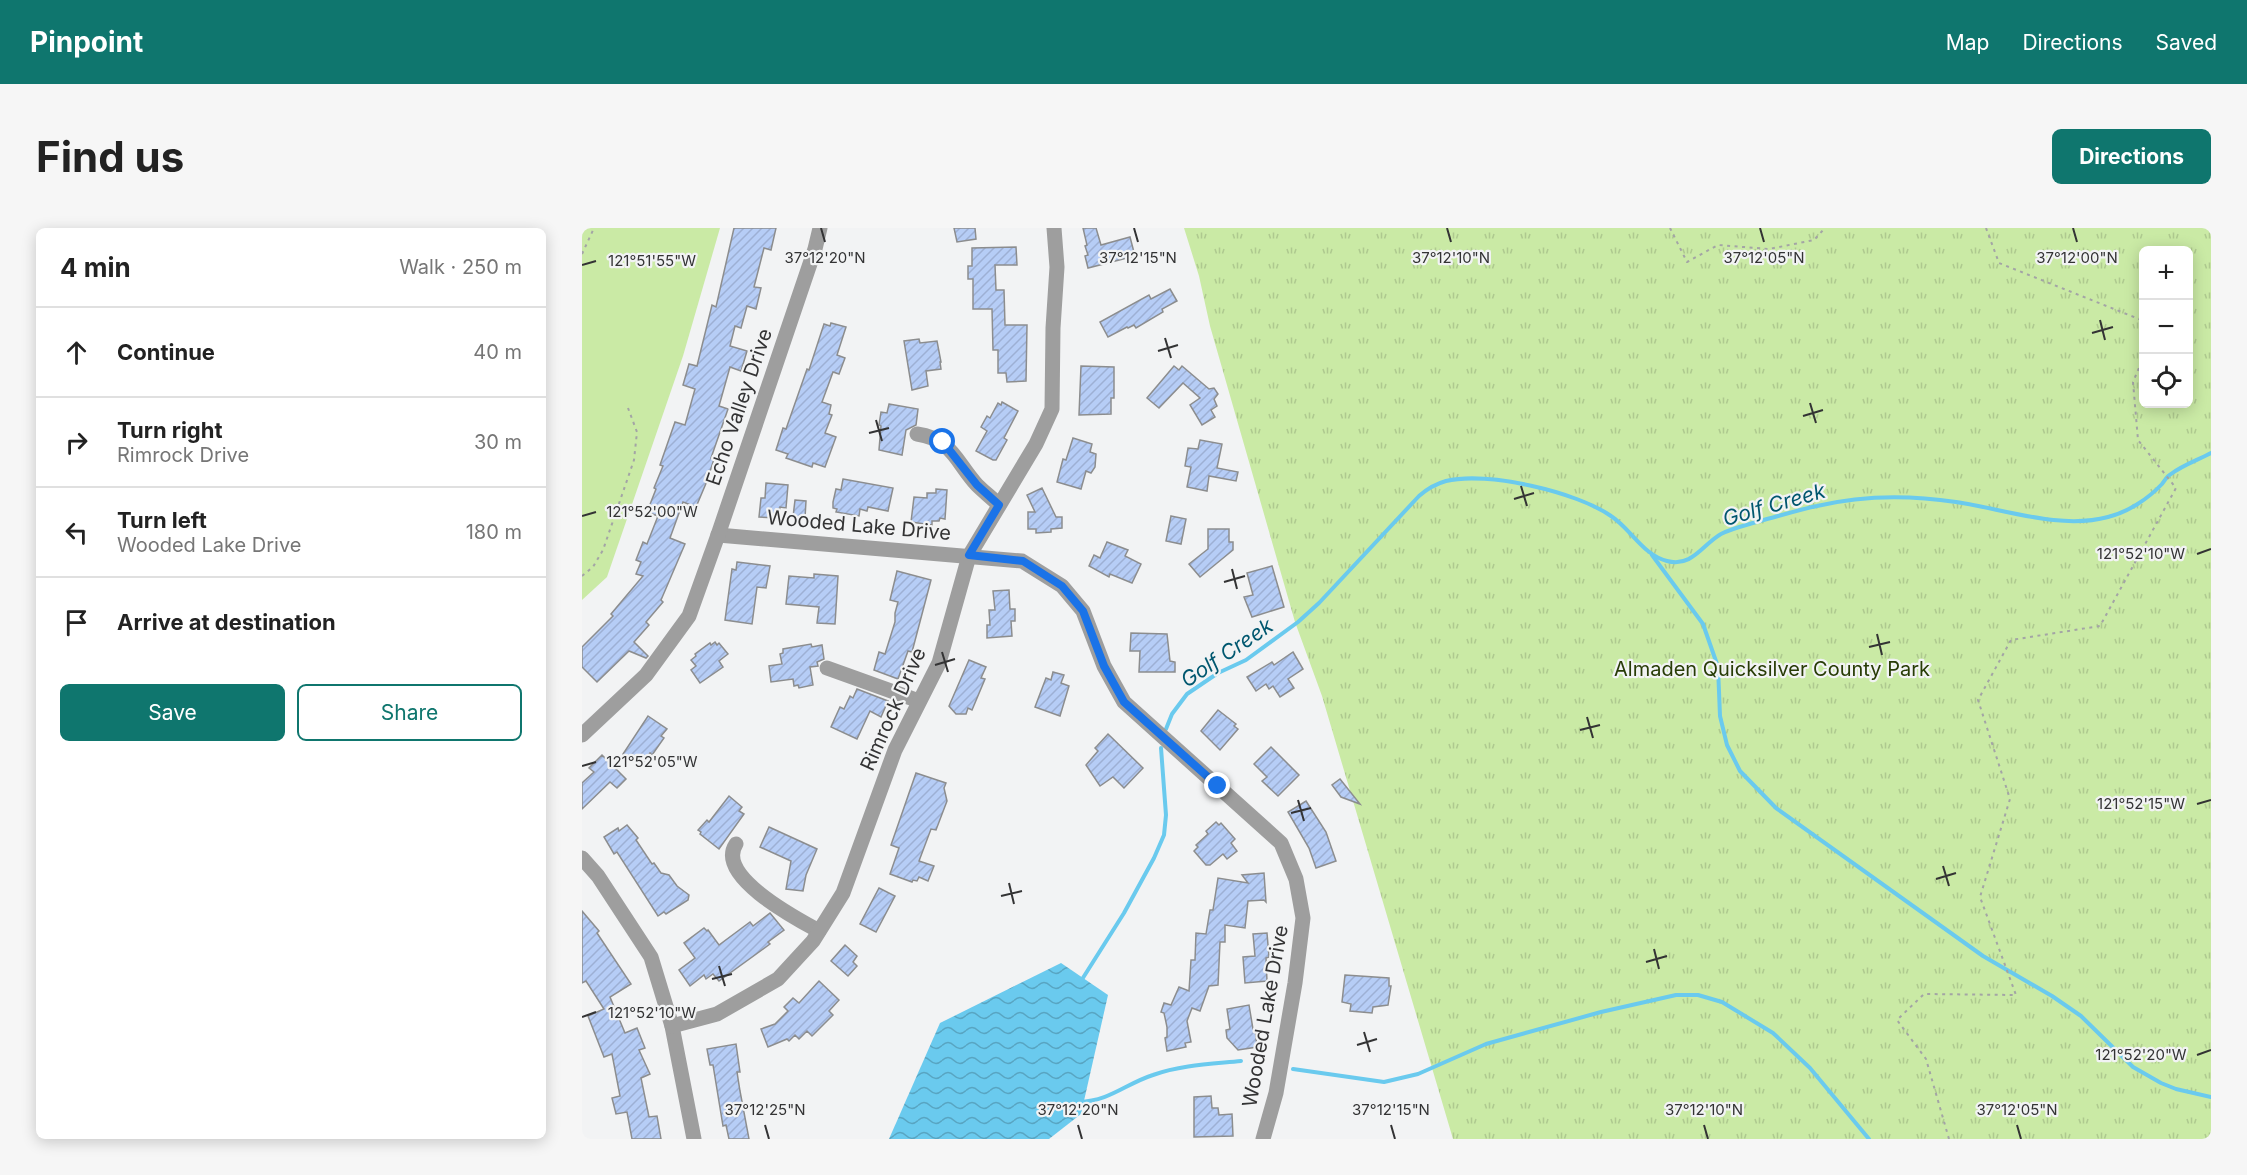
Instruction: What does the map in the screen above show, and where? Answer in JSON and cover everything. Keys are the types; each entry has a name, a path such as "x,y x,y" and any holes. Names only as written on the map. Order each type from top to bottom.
{"street":[{"name":"Echo Valley Drive","path":"582,735 646,675 689,616 815,249 820,228"},
{"name":"Rimrock Drive","path":"672,1026 717,1014 778,979 819,931 843,893 895,750 939,663 969,555 1036,444 1052,409 1053,328 1057,267 1054,228"},
{"path":"916,434 928,435 943,442 977,485 999,505"},
{"name":"Wooded Lake Drive","path":"718,535 1023,561 1062,586 1083,611 1104,666 1124,702 1281,843 1296,879 1303,918 1295,983 1276,1093 1263,1139"},
{"path":"827,668 919,701"},
{"path":"736,844 731,853 735,864 758,894 819,931"},
{"path":"582,858 598,876 651,957 672,1026 694,1139"}],"path":[{"path":"582,254 594,228"},
{"path":"1670,228 1687,262 1718,245 1769,249 1814,240 1825,228"},
{"path":"1986,228 1999,263 2139,319"},
{"path":"1949,1139 1926,1059 1897,1020 1924,994 2016,995 1980,897 2010,799 1978,700 2011,640 2100,626 2176,488 2138,440 2133,382 2139,368"},
{"path":"582,576 593,567 603,550 634,460 638,432 628,408"}],"green space":[{"path":"582,228 720,228 683,356 607,577 582,600"},
{"name":"Almaden Quicksilver County Park","path":"1184,228 2211,228 2211,1139 1453,1139 1322,696 1295,622 1210,326 1199,276"}],"water":[{"path":"1061,963 1108,995 1081,1114 1049,1139 889,1139 940,1023"}],"building":[{"path":"734,228 776,228 771,250 764,248 754,287 761,288 756,309 747,306 741,328 735,326 730,346 747,351 741,371 730,367 719,406 728,409 711,458 714,459 707,481 696,507 683,502 670,538 685,544 661,600 663,602 646,622 649,625 634,642 648,656 646,658 629,651 597,682 582,667 582,647 613,616 611,614 643,576 636,574 641,562 636,560 643,542 647,544 658,516 647,512 675,422 685,425 695,389 683,385 689,364 697,366 712,305 716,307"},
{"path":"954,228 975,228 976,239 957,242"},
{"path":"1083,228 1096,228 1101,245 1130,237 1135,256 1088,268 1085,256 1088,255 1085,246 1087,245"},
{"path":"1016,247 1017,265 995,265 996,290 1004,290 1005,325 1027,325 1026,381 1007,382 1006,373 998,373 998,350 993,350 992,309 973,309 973,279 968,279 968,266 972,266 972,248"},
{"path":"1170,289 1177,301 1162,309 1163,312 1136,328 1134,325 1127,327 1108,337 1100,322 1149,295 1151,299"},
{"path":"831,323 846,327 837,355 845,358 839,374 833,372 822,402 831,405 829,414 832,415 825,433 836,437 825,467 813,463 812,467 786,458 788,454 776,450 783,428 786,429 807,369 809,370 824,324 830,326"},
{"path":"919,339 920,343 937,341 941,369 926,371 928,386 912,390 904,341"},
{"path":"1081,366 1114,367 1114,398 1111,398 1111,414 1079,415"},
{"path":"1174,366 1179,370 1182,366 1209,389 1214,388 1218,394 1214,399 1217,406 1211,410 1215,417 1202,425 1190,405 1200,398 1183,383 1159,408 1147,398"},
{"path":"1002,402 1018,411 1004,438 1007,440 996,460 993,460 976,451 987,431 981,427 987,416 990,418 998,403 1001,405"},
{"path":"889,404 918,409 916,425 906,430 902,455 879,450 881,412 887,413"},
{"path":"1073,438 1092,444 1090,452 1096,454 1095,467 1091,473 1086,471 1081,489 1057,482 1063,459 1066,460"},
{"path":"1200,440 1222,444 1217,468 1238,472 1236,481 1209,476 1207,491 1187,487 1191,467 1185,466 1188,448 1198,449"},
{"path":"843,479 893,488 888,511 868,507 867,511 860,509 859,516 836,512 837,509 833,508 833,502 836,489 841,490"},
{"path":"766,483 788,485 786,508 780,507 778,518 759,517 761,498 765,498"},
{"path":"1042,488 1056,517 1062,517 1062,528 1051,529 1051,532 1036,533 1036,529 1028,529 1028,512 1035,512 1027,495"},
{"path":"936,489 947,490 945,519 932,521 932,525 911,522 914,497 927,498 927,493 936,493"},
{"path":"795,500 806,501 805,518 793,517"},
{"path":"1171,516 1186,519 1181,544 1166,541"},
{"path":"1208,529 1229,529 1229,542 1233,542 1233,550 1200,577 1189,564 1208,549"},
{"path":"1107,542 1128,550 1125,556 1141,564 1132,583 1110,574 1109,577 1089,566 1094,555 1100,558"},
{"path":"737,562 770,566 766,588 757,587 752,624 725,620 732,569 736,570"},
{"path":"1272,566 1284,607 1252,617 1244,597 1253,595 1247,573"},
{"path":"897,571 931,580 912,652 908,651 898,679 874,670 879,652 885,654 895,622 898,602 890,600"},
{"path":"814,574 838,576 835,624 817,623 819,607 786,604 789,576 814,578"},
{"path":"1009,590 1010,609 1015,609 1015,621 1011,621 1012,636 987,638 987,625 990,625 989,610 995,610 993,591"},
{"path":"1131,633 1167,634 1170,661 1175,662 1175,672 1139,672 1140,651 1130,651"},
{"path":"715,642 717,645 719,643 728,654 719,661 723,667 700,683 691,670 696,666 691,660 696,656 695,654"},
{"path":"811,644 812,647 822,645 824,659 817,662 818,666 810,667 813,685 799,688 798,685 794,686 793,679 771,682 769,666 782,664 780,654 783,653 783,649"},
{"path":"1293,652 1303,669 1288,679 1294,688 1280,697 1273,686 1269,689 1266,684 1256,691 1247,677 1272,662 1274,665"},
{"path":"969,660 986,667 981,678 985,679 972,710 968,708 966,714 956,714 949,706"},
{"path":"1053,672 1064,675 1061,683 1069,686 1060,716 1035,707 1046,678 1051,680"},
{"path":"857,689 888,701 881,717 870,711 857,739 831,727 840,707 844,709 850,696 853,698"},
{"path":"1218,710 1236,724 1234,726 1238,729 1220,750 1201,731"},
{"path":"648,716 667,729 661,736 664,738 641,766 623,754"},
{"path":"1108,734 1143,768 1124,788 1113,777 1100,786 1086,765 1098,751 1095,748"},
{"path":"1271,747 1299,775 1278,796 1262,781 1267,777 1254,764"},
{"path":"602,755 626,779 617,788 610,782 582,809 582,783 594,772 589,768"},
{"path":"916,773 946,783 944,788 947,801 936,830 931,829 919,861 934,866 928,881 919,877 917,881 912,882 890,874 899,848 891,845"},
{"path":"1340,779 1360,804 1341,797 1332,785"},
{"path":"729,796 742,807 739,811 744,814 719,849 698,830 707,820 709,822"},
{"path":"1306,801 1326,832 1336,861 1316,868 1309,848 1288,812"},
{"path":"1216,822 1219,825 1221,823 1235,839 1231,843 1237,851 1227,859 1223,854 1210,865 1206,865 1194,851 1198,847 1196,845 1208,834 1206,831"},
{"path":"627,825 638,838 636,840 652,864 654,863 661,873 669,875 677,886 689,895 688,900 666,914 664,912 658,916 617,852 614,854 604,837"},
{"path":"769,827 817,849 806,875 803,891 786,889 791,861 760,847"},
{"path":"1264,873 1266,902 1264,900 1248,901 1245,928 1225,925 1225,942 1220,942 1218,985 1209,986 1200,1011 1192,1008 1187,1021 1191,1042 1185,1043 1186,1047 1167,1051 1165,1038 1167,1027 1164,1013 1161,1012 1164,1003 1171,1005 1179,987 1189,991 1191,960 1195,960 1196,933 1206,934 1210,910 1213,910 1218,878 1248,883 1242,875"},
{"path":"879,888 895,896 876,932 860,924"},
{"path":"582,911 599,931 597,933 631,984 610,997 625,1033 637,1028 645,1048 639,1050 650,1074 641,1078 649,1117 657,1116 661,1139 632,1139 627,1112 616,1114 612,1098 620,1096 612,1054 604,1057 588,1016 604,1009 586,981 582,983"},
{"path":"770,913 784,930 768,942 770,944 719,981 713,974 706,979 704,975 690,986 679,970 695,958 684,943 704,928 719,945 750,922 753,926"},
{"path":"1267,933 1269,957 1266,958 1267,981 1245,983 1243,957 1255,956 1253,934"},
{"path":"845,945 857,956 853,962 857,966 848,976 831,961"},
{"path":"1345,975 1389,978 1389,986 1391,986 1388,1005 1373,1007 1372,1013 1350,1011 1351,1004 1342,1002"},
{"path":"819,981 839,1000 829,1011 833,1015 812,1036 807,1031 799,1039 795,1035 789,1041 787,1039 768,1047 761,1029 775,1024 788,1011 784,1007 793,998 799,1003"},
{"path":"1249,1005 1257,1047 1238,1050 1227,1038 1226,1030 1230,1029 1227,1009"},
{"path":"736,1044 740,1072 737,1072 749,1139 729,1139 726,1125 723,1126 713,1065 710,1065 707,1049"},
{"path":"1211,1096 1212,1108 1218,1108 1219,1115 1232,1114 1233,1136 1194,1137 1194,1097"}],"waterway":[{"name":"Golf Creek","path":"1166,729 1172,714 1187,694 1218,673 1246,660 1298,622 1319,603 1419,496 1431,487 1446,481 1463,479 1507,481 1577,499 1596,507 1618,521 1651,553 1667,561 1676,562 1697,554 1715,538 1730,530 1803,509 1852,500 1886,497 1939,500 2051,520 2071,521 2108,517 2123,512 2144,500 2170,475 2211,453"},
{"path":"1652,555 1703,624 1718,667 1720,716 1727,745 1740,771 1776,808 1983,956 2052,996 2081,1016 2133,1067 2176,1089 2211,1097"},
{"name":"Golf Creek","path":"1081,981 1124,913 1164,835 1166,815 1161,748"},
{"path":"1293,1069 1384,1082 1418,1074 1486,1044 1601,1012 1676,995 1698,995 1722,1002 1773,1033 1810,1068 1869,1139"},
{"path":"1079,1102 1100,1099 1143,1079 1174,1069 1241,1061"}],"route":[{"path":"943,442 977,485 999,505 969,555 1023,561 1062,586 1083,611 1104,666 1124,702 1218,786"}]}
